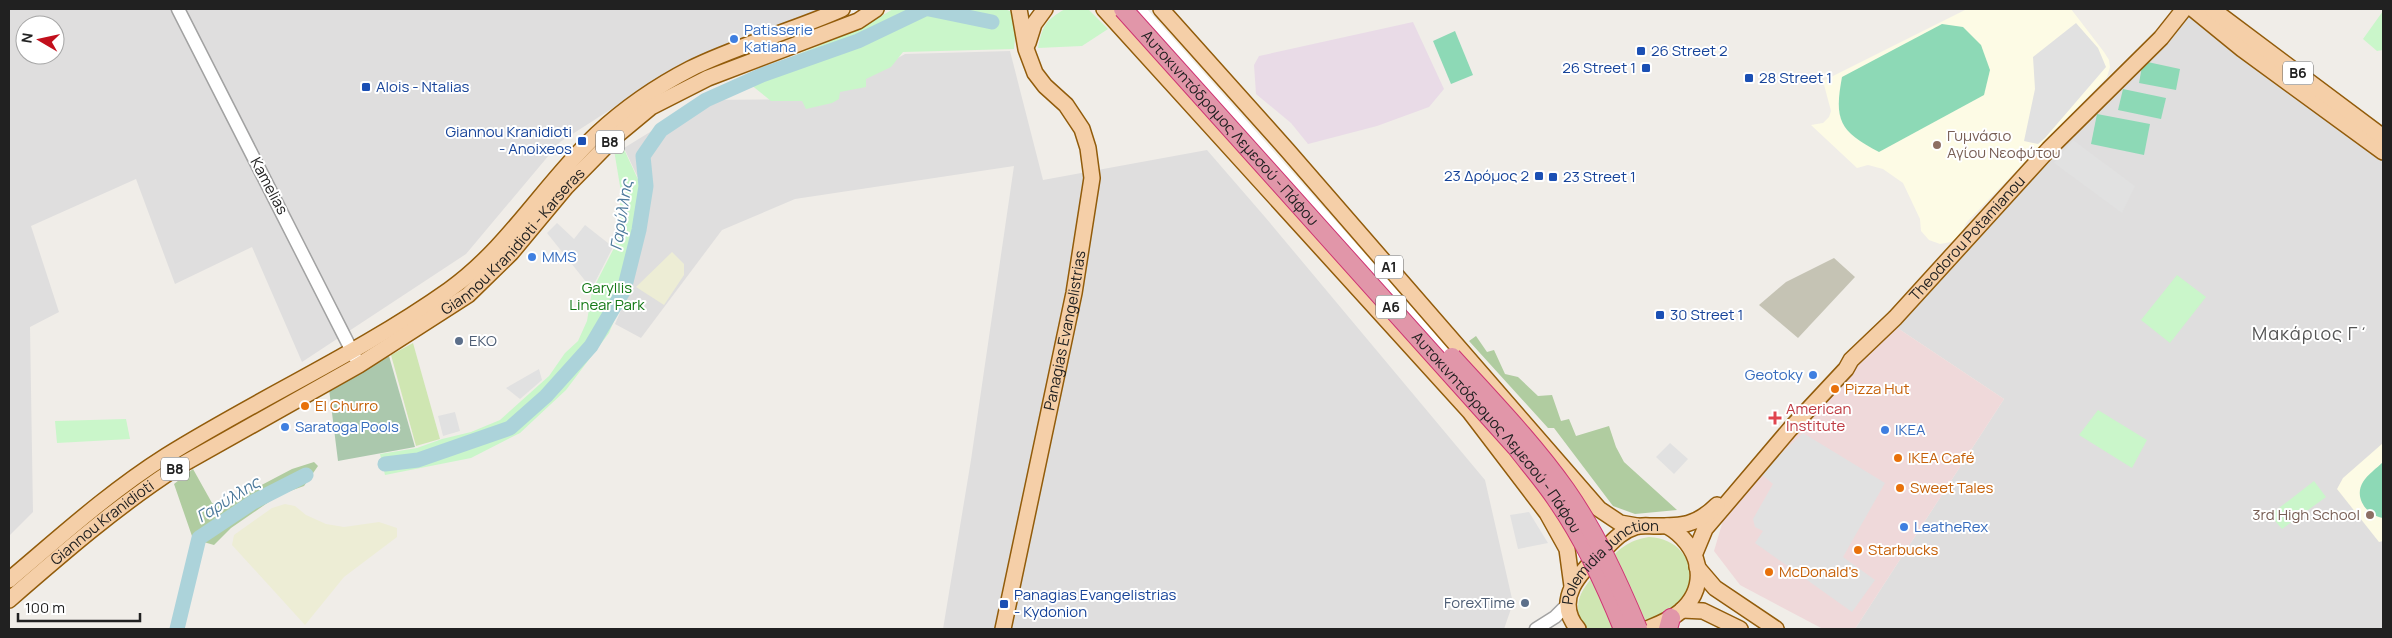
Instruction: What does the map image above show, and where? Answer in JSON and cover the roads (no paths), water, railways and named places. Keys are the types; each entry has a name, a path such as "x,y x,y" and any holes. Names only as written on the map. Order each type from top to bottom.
{"highway":[{"name":"Αυτοκινητόδρομος Λεμεσού - Πάφου","path":"1123,9 1516,446 1556,498 1580,537 1608,593 1623,629"},
{"name":"Αυτοκινητόδρομος Λεμεσού - Πάφου","path":"1139,9 1525,438 1566,491 1591,532 1621,588 1638,629"}],"main road":[{"name":"Giannou Kranidioti - Karseras","path":"351,350 400,323 469,275 497,248 557,177 597,134 636,103 694,67 842,9"},
{"name":"Giannou Kranidioti - Karseras","path":"359,365 468,295 480,285 566,187 616,136 651,108 708,78 858,21 876,9"},
{"name":"Panagias Evangelistrias","path":"1003,629 1073,302 1092,178 1088,148 1082,129 1066,105 1044,86 1035,73 1026,49 1019,9"},
{"path":"1026,49 1034,24 1045,9"},
{"name":"A1","path":"1104,9 1470,412 1547,513 1567,549 1572,586"},
{"name":"A1","path":"1161,9 1288,151 1599,508 1620,523 1638,526"},
{"name":"Theodorou Potamianou","path":"1696,560 1705,529 1790,429 1846,369 1851,360 1895,318 2018,182 2161,38 2184,9"},
{"name":"B6","path":"2192,9 2242,49 2383,152"},
{"name":"B6","path":"2212,9 2383,137"},
{"name":"Giannou Kranidioti","path":"9,580 114,491 138,474 351,350"},
{"name":"Theodorou Potamianou","path":"1665,526 1680,527 1690,524 1712,510 1819,387 1842,364 1851,360"},
{"name":"Giannou Kranidioti","path":"9,600 83,535 148,486 176,468 359,365"},
{"name":"Polemidia Junction","path":"1578,629 1569,614 1569,603 1572,586 1584,568 1618,536 1638,526 1665,526 1677,532 1714,588 1776,629"},
{"path":"1674,619 1690,600 1697,585 1696,560"},
{"path":"1647,629 1703,611 1740,629"}],"street":[{"name":"Kamelias","path":"178,9 213,81 284,214 359,365"},
{"path":"1536,629 1555,617 1569,603"}],"waterway":[{"name":"Γαρύλλης","path":"385,464 418,460 510,428 546,396 591,346 624,290 639,230 646,186 643,156 661,130 706,100 762,75 858,41 925,9"},
{"name":"Γαρύλλης","path":"929,9 992,22"},
{"name":"Γαρύλλης","path":"177,629 199,538 253,502 306,475"}],"place":[{"name":"Patisserie Katiana","path":"734,39"},
{"name":"26 Street 2","path":"1641,51"},
{"name":"26 Street 1","path":"1646,68"},
{"name":"28 Street 1","path":"1749,78"},
{"name":"Alois - Ntalias","path":"366,87"},
{"name":"Giannou Kranidioti - Anoixeos","path":"582,141"},
{"name":"Γυμνάσιο Αγίου Νεοφύτου","path":"1937,145"},
{"name":"23 Δρόμος 2","path":"1539,176"},
{"name":"23 Street 1","path":"1553,177"},
{"name":"MMS","path":"532,257"},
{"name":"30 Street 1","path":"1660,315"},
{"name":"EKO","path":"459,341"},
{"name":"Geotoky","path":"1813,375"},
{"name":"Pizza Hut","path":"1835,389"},
{"name":"El Churro","path":"305,406"},
{"name":"American Institute","path":"1775,418"},
{"name":"Saratoga Pools","path":"285,427"},
{"name":"IKEA","path":"1885,430"},
{"name":"IKEA Café","path":"1898,458"},
{"name":"Sweet Tales","path":"1900,488"},
{"name":"3rd High School","path":"2370,515"},
{"name":"LeatheRex","path":"1904,527"},
{"name":"Starbucks","path":"1858,550"},
{"name":"McDonald's","path":"1769,572"},
{"name":"ForexTime","path":"1525,603"},
{"name":"Panagias Evangelistrias - Kydonion","path":"1004,604"}],"district":[{"name":"Μακάριος Γ΄","path":"2311,334"}],"park label":[{"name":"Garyllis Linear Park","path":"607,296"}]}
